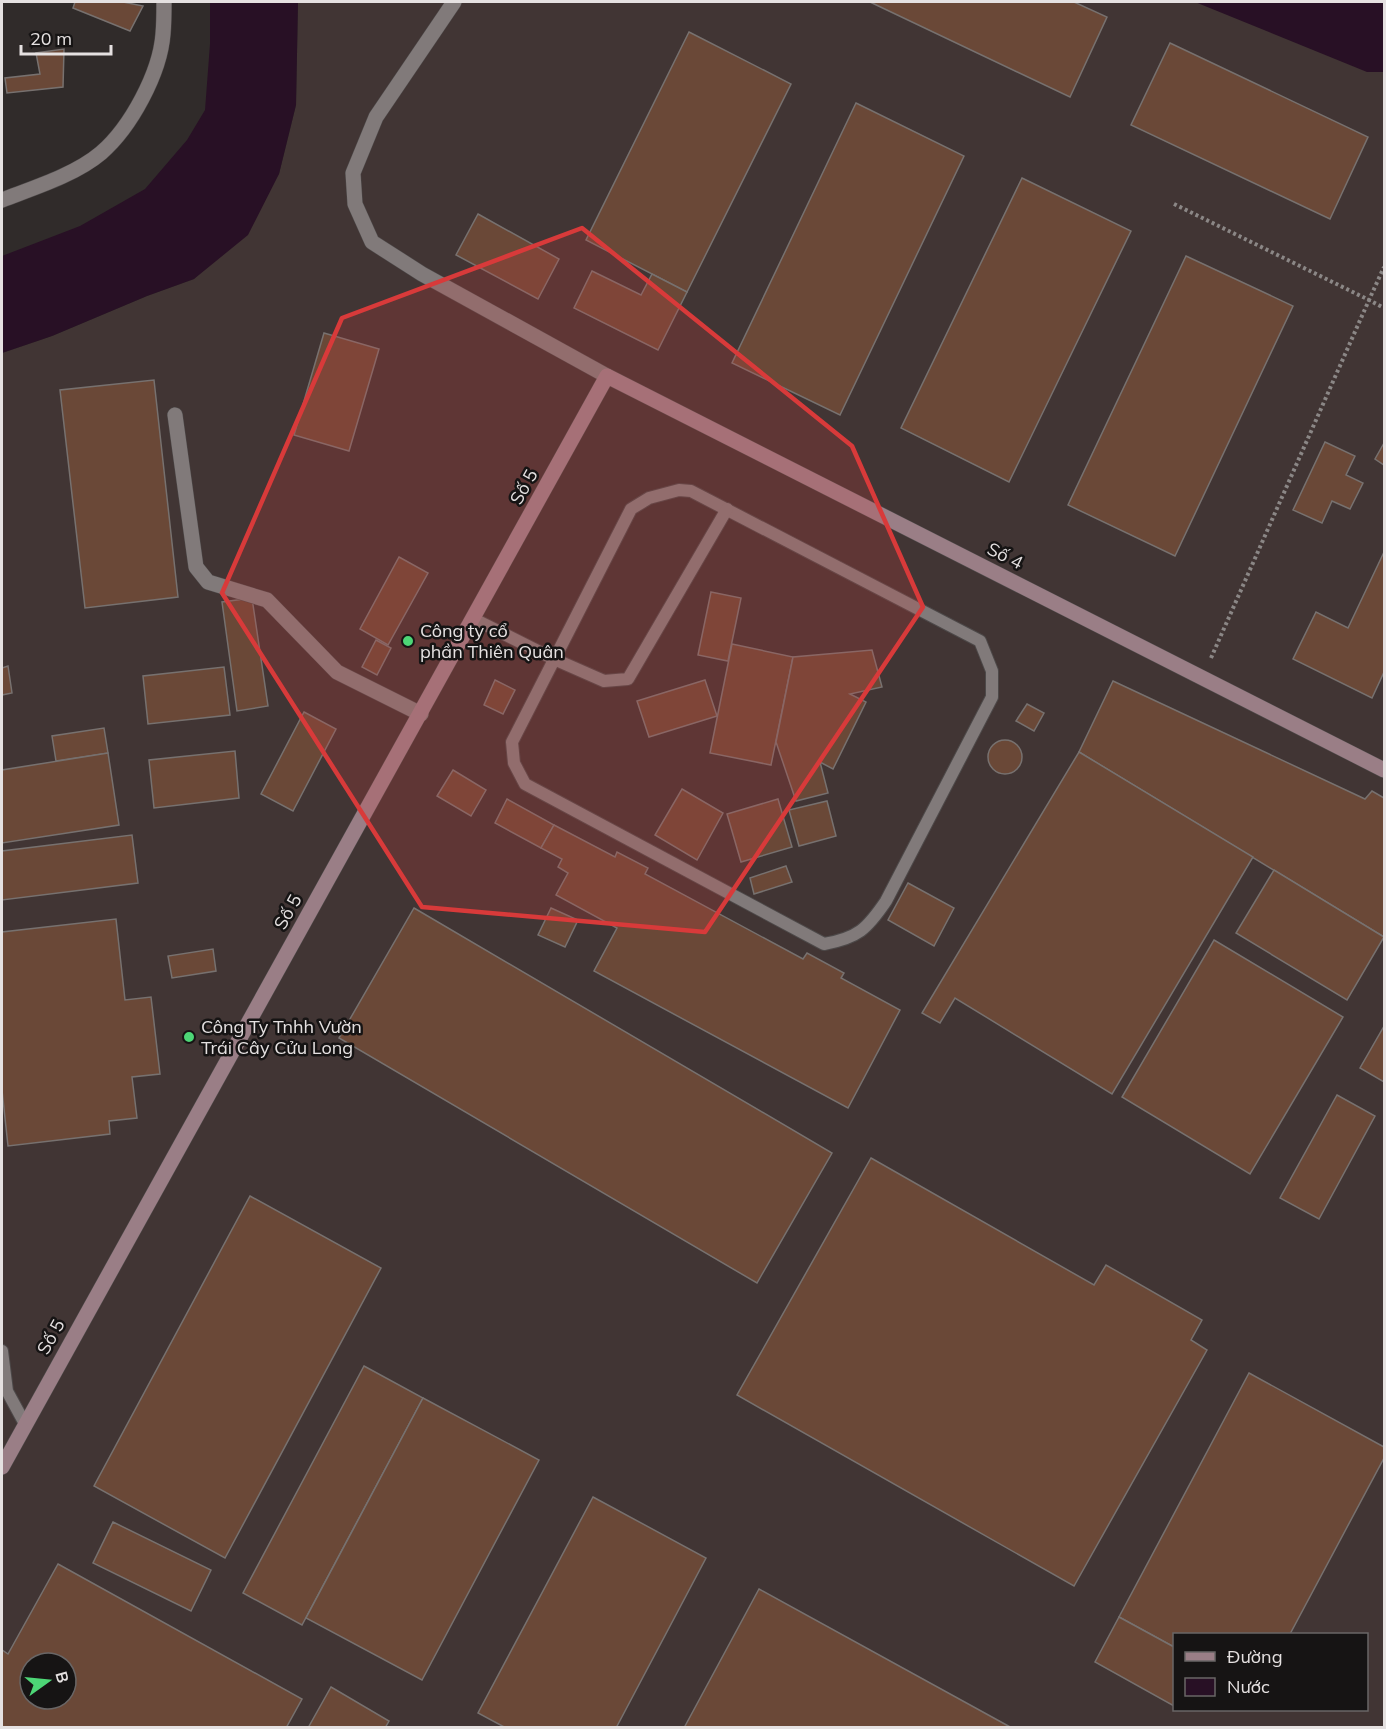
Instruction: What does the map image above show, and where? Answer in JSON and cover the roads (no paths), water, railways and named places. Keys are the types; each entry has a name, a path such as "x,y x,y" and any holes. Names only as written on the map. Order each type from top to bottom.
{"street":[{"path":"2,200 71,171 99,154 122,131 156,68 163,35 164,2"},
{"path":"454,2 376,117 353,173 355,204 372,242 422,274 608,376"},
{"name":"Số 5","path":"2,1467 608,376"},
{"name":"Số 4","path":"608,376 1384,770"},
{"path":"175,415 195,567 207,582 267,600 337,672 421,714"}],"lane":[{"path":"679,490 691,491 980,641 992,671 992,697 886,901 870,925 846,940 824,944 525,784 514,763 512,742 554,659 631,510 649,498 679,490"},
{"path":"474,619 604,681 628,679 727,509"},
{"path":"2,1352 7,1391 25,1424"}],"water":[{"path":"210,2 298,2 296,105 279,174 248,235 194,279 52,336 2,353 2,256 80,226 145,189 187,140 205,110 210,44"},
{"path":"1195,2 1384,2 1384,72 1367,72"}],"place":[{"name":"Công ty cổ phần Thiên Quân","path":"408,641"},
{"name":"Công Ty Tnhh Vườn Trái Cây Cửu Long","path":"189,1037"}]}
